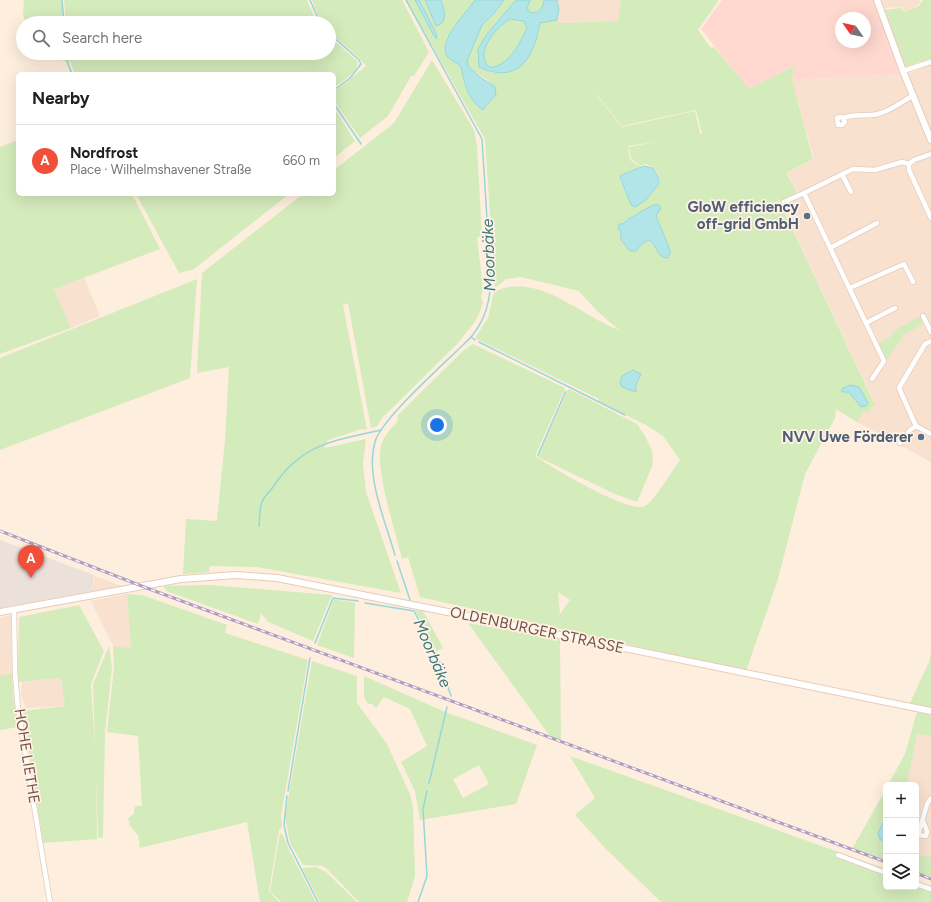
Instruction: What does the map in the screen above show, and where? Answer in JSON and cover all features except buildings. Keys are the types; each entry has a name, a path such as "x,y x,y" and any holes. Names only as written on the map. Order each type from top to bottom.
{"street":[{"path":"877,0 912,96 931,140"},
{"path":"903,71 931,62"},
{"path":"843,118 850,115 869,116 880,114 912,96"},
{"path":"909,164 914,160 931,154"},
{"path":"784,202 853,169 876,170 902,162 909,164"},
{"path":"909,164 909,170 931,218"},
{"path":"842,174 851,192"},
{"path":"804,193 884,361 872,379"},
{"path":"830,248 877,223"},
{"path":"850,288 904,264 913,282"},
{"path":"866,323 895,308"},
{"path":"923,316 931,332"},
{"path":"931,342 925,344 899,388 916,426 931,434"},
{"path":"900,443 910,430 916,426"},
{"name":"OLDENBURGER STRASSE","path":"0,612 192,577 224,575 256,576 299,582 931,711"},
{"name":"HOHE LIETHE","path":"14,610 15,673 18,709 50,902"},
{"path":"929,836 918,834 927,804 931,798"},
{"path":"923,821 929,836"},
{"path":"838,855 883,872"},
{"path":"919,885 931,889"}],"shaded area":[{"path":"557,0 621,0 619,21 561,23 557,20 559,9"},
{"path":"722,0 874,0 900,74 792,80 793,66 749,90 701,29"},
{"path":"880,0 921,0 918,5 905,12 901,7 883,8"},
{"path":"931,65 931,462 857,422 863,412 875,404 782,205 799,196 788,173 814,159 792,80 900,74 909,73"},
{"path":"84,278 100,316 71,328 54,289"},
{"path":"0,540 94,575 92,591 0,608"},
{"path":"95,576 122,586 92,591"},
{"path":"127,594 131,648 113,646 91,601"},
{"path":"11,615 12,674 0,675 0,618"},
{"path":"61,678 65,706 26,708 21,694 22,682"},
{"path":"917,734 931,736 931,857 919,855 919,782 908,782"}],"green space":[{"path":"24,0 62,0 63,16 24,16"},
{"path":"64,0 307,0 314,16 65,16"},
{"path":"312,0 402,0 429,52 414,76 411,76 388,116 360,138 336,104 336,90 366,66 336,37 336,16 318,16"},
{"path":"406,0 415,0 434,36 436,33 419,0 425,0 437,26 445,12 441,0 475,0 451,31 445,45 445,51 461,67 470,96 480,104 487,107 496,96 493,88 485,78 472,70 467,61 482,25 504,0 516,0 487,34 479,67 494,73 539,33 540,23 557,20 561,23 618,21 621,0 719,0 698,30 711,48 714,47 749,89 794,66 792,80 813,159 787,173 797,193 780,201 777,196 875,405 871,407 870,411 863,412 857,422 836,409 835,418 805,474 778,579 746,671 420,597 408,557 402,559 391,518 383,486 380,458 381,447 385,436 397,422 398,415 464,350 473,344 565,388 564,390 567,391 569,389 637,424 652,451 653,464 637,502 615,494 538,457 566,394 563,393 535,456 573,479 607,497 623,503 636,507 645,506 653,499 680,460 663,436 646,425 599,402 599,399 475,338 488,318 494,292 510,287 526,287 543,291 619,330 597,311 579,291 521,277 506,279 495,288 485,139","holes":["594,81 598,96 622,126 696,110 702,134 700,134 695,111 622,127 598,97","661,141 629,147 631,159 641,166 645,164 653,167 660,177 660,184 646,200 631,205 619,177 621,174 641,167 630,160 628,146","653,205 658,212 656,216 662,229 659,255 657,248 649,240 640,247 621,240 623,225 626,221 630,217","633,370 641,374 636,385 637,390 622,376","558,592 570,600 560,614"]},
{"path":"530,0 544,0 543,6 538,12 532,13 527,9"},
{"path":"923,0 931,0 931,59 905,67 884,10 901,8 904,12 919,6"},
{"path":"510,19 524,21 527,28 521,41 508,59 496,66 489,67 485,61 485,48 493,34"},
{"path":"336,42 358,62 352,74 336,86 336,72 74,72 70,60 336,60"},
{"path":"63,60 68,60 68,64"},
{"path":"432,60 474,130 477,146 482,236 477,237 483,289 481,298 483,303 474,323 457,344 382,418 377,426 371,428 348,303 343,305 367,430 362,429 328,440 324,448 366,439 363,464 366,492 401,593 257,567 210,566 209,572 183,574 186,519 217,521 225,440 229,367 197,373 202,273 300,196 336,196 336,168 394,123"},
{"path":"336,111 355,141 336,156"},
{"path":"16,141 16,196 133,196 160,249 54,289 71,328 0,354 0,147"},
{"path":"137,196 286,196 194,269 179,273"},
{"path":"197,279 190,378 0,450 0,358"},
{"path":"920,316 923,324 905,334 886,361 877,344 889,338 896,330"},
{"path":"210,585 332,595 313,641 268,622 261,613 258,624 166,591 164,586"},
{"path":"127,594 142,595 227,625 225,633 308,660 281,816 282,827 279,830 269,891 279,902 260,902 247,822 140,848 138,835 130,826 128,818 134,814 135,806 142,806 138,736 107,732 114,668 113,646 131,648"},
{"path":"334,599 355,603 354,658 317,645"},
{"path":"79,605 104,651 91,684 95,749 93,684 109,646 112,668 105,732 103,837 98,838 96,771 97,839 43,843 23,711 65,706 61,678 18,682 19,617"},
{"path":"415,610 423,611 443,648 437,651"},
{"path":"468,623 560,639 561,742 552,739"},
{"path":"931,653 931,708 910,703 929,662"},
{"path":"312,661 357,676 357,703 387,744 410,794 413,807 415,876 407,902 359,902 323,866 303,865 290,843 285,817"},
{"path":"12,674 13,695 18,727 0,730 0,675"},
{"path":"364,676 445,712 537,745 516,804 420,820 415,791 401,762 427,746 410,709 384,697 376,708 372,704 368,704 364,697","holes":["479,765 489,784 463,798 453,779"]},
{"path":"917,712 931,715 931,736 917,734 908,782 890,782 905,754"},
{"path":"570,756 883,868 883,890 919,890 919,881 931,886 931,902 661,902 605,848 575,815 595,798"},
{"path":"883,794 883,823 878,833 883,842 883,860 852,849"},
{"path":"280,833 283,835 290,852 316,902 281,902 270,891"},
{"path":"919,855 931,857 931,877 919,873"},
{"path":"316,867 326,872 357,902 320,902 302,868"}],"water":[{"path":"415,0 419,0 436,33 437,39 434,36"},
{"path":"425,0 441,0 444,15 443,22 436,26"},
{"path":"475,0 504,0 482,25 467,61 469,67 495,87 496,95 483,110 473,101 470,96 461,67 448,58 445,50 449,35"},
{"path":"516,0 530,0 527,9 532,13 538,12 543,6 544,0 557,0 559,9 557,20 540,23 537,36 528,57 522,65 514,70 504,73 493,72 479,67 478,49 487,34","holes":["510,19 524,21 527,28 521,41 512,54 502,63 489,67 485,61 484,55 485,48 493,34"]},
{"path":"644,166 653,168 659,178 659,184 646,200 635,207 631,205 620,177 621,175"},
{"path":"653,205 659,205 661,208 656,216 670,250 670,254 667,258 659,254 652,242 649,240 642,244 636,251 630,251 621,240 621,231 618,229 619,224 623,224 628,219"},
{"path":"633,370 641,374 636,385 636,392 622,387 620,383 622,376"},
{"path":"850,385 859,387 868,403 866,406 861,407 849,392 842,392 842,389"},
{"path":"883,823 883,841 880,839 878,833"}],"waterway":[{"path":"62,0 63,16"},
{"path":"310,0 317,16"},
{"name":"Moorbäke","path":"395,555 382,514 375,484 373,470 375,442 380,431 390,418 476,331 486,312 491,283 482,139 406,0"},
{"path":"336,39 359,60 361,64 350,78 336,88"},
{"path":"68,60 71,72"},
{"path":"336,107 361,144"},
{"name":"Moorbäke","path":"471,337 475,340"},
{"path":"479,342 625,415"},
{"path":"538,455 565,393"},
{"path":"259,526 260,507 263,500 284,472 296,461 320,446 348,437 381,430"},
{"name":"Moorbäke","path":"397,561 410,600"},
{"path":"315,643 333,598 358,601"},
{"name":"Moorbäke","path":"365,603 414,611 437,654 451,696"},
{"path":"288,791 310,658"},
{"path":"429,783 447,707"},
{"path":"418,902 427,876 423,809 427,791"},
{"path":"287,796 284,825 288,843 318,902"}],"railway":[{"path":"0,531 152,590 883,861"},
{"path":"919,874 931,879"}],"place":[{"name":"GloW efficiency off-grid GmbH","path":"807,216"},
{"name":"NVV Uwe Förderer","path":"921,437"},
{"name":"Nordfrost","path":"31,578"}]}
